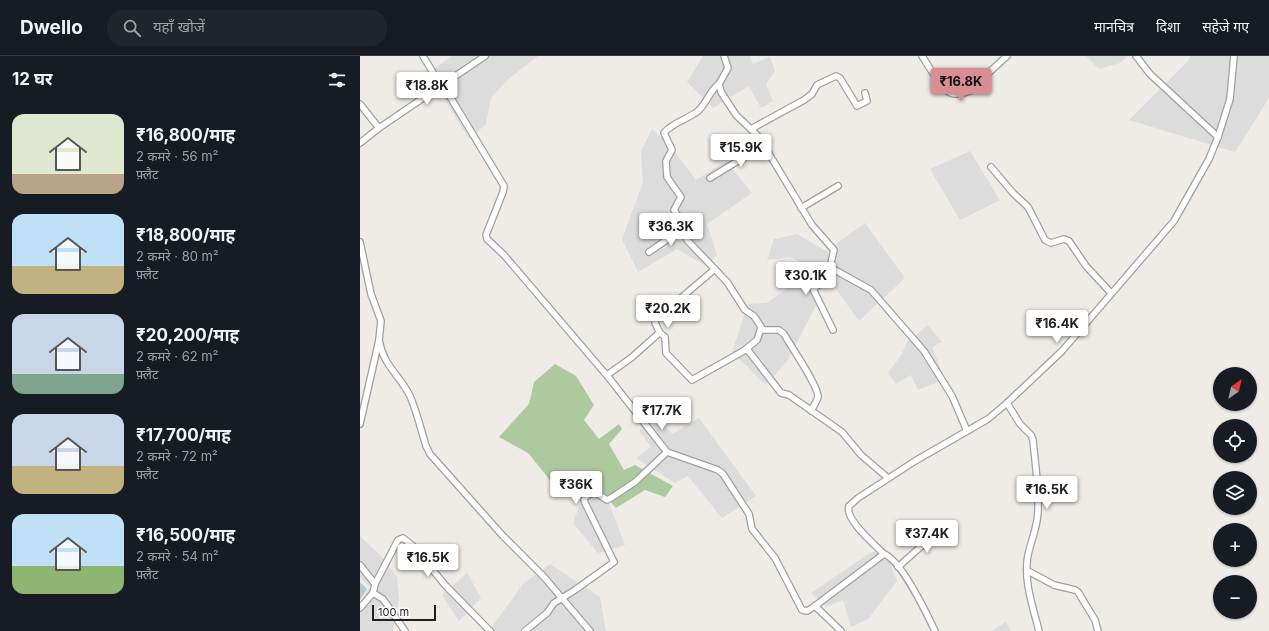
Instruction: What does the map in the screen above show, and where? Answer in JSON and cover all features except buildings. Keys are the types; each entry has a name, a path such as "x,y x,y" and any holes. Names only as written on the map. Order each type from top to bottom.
{"street":[{"path":"423,56 504,186 486,235 487,239 504,255 607,376 667,452 721,472 749,514 752,529 775,558 802,610 807,611 815,606 884,554"},
{"path":"360,143 379,128 485,56"},
{"path":"724,56 728,68 719,84 712,90 707,100 699,110 664,132 672,150 666,161 668,179 681,197 674,210 682,222 686,237 690,243 727,282 744,310 754,316 761,328 767,331 779,330 784,334 812,379 818,396 811,411"},
{"path":"922,56 943,88 953,94 976,89 984,77 1007,56"},
{"path":"1136,56 1150,74 1218,137"},
{"path":"935,631 908,581 898,567 890,557 884,554 864,534 848,510 854,502 888,478 988,419 1007,403 1062,351 1174,221 1209,159 1218,137 1230,99 1234,56"},
{"path":"751,129 804,100 812,94 817,85 836,76 840,78 857,106 867,100 865,94"},
{"path":"719,84 721,92 736,115 757,134 812,225 834,250 831,266 827,273 826,280 813,289 833,330"},
{"path":"360,104 379,128"},
{"path":"710,178 764,145"},
{"path":"991,167 1013,193 1028,206 1046,240 1051,243 1064,239 1068,240 1086,266 1111,293"},
{"path":"801,208 838,186"},
{"path":"649,252 684,228"},
{"path":"360,242 371,294 380,316 379,340 360,424"},
{"path":"831,266 836,272 871,290 924,351 952,396 967,432"},
{"path":"715,269 657,318 655,322 659,332 665,337 666,353 692,380 746,349 757,340 761,328"},
{"path":"607,376 631,358 659,332"},
{"path":"379,340 385,361 410,396 427,448 503,536 562,597 590,631"},
{"path":"746,349 781,393 788,394 842,432 861,455 888,478"},
{"path":"1007,403 1020,424 1033,440 1038,510 1036,531 1028,556 1028,571 1029,591 1039,631"},
{"path":"525,631 534,624 554,602 575,590 611,565 614,561 605,547 585,503 584,500 586,496 596,492 608,500 640,478 667,452"},
{"path":"898,567 935,534 950,531"},
{"path":"360,608 373,593 375,584 398,540 403,538 413,546 450,590 490,631"},
{"path":"360,564 375,584"},
{"path":"1028,571 1054,585 1078,592 1095,620 1098,631"},
{"path":"373,593 383,599 405,631"},
{"path":"815,606 841,631"}],"shaded area":[{"path":"452,56 538,56 507,80 491,98 486,124 469,139 428,73"},
{"path":"703,56 750,56 753,64 770,57 775,71 766,84 773,101 761,108 749,86 713,108 687,82"},
{"path":"1086,56 1128,56 1120,63 1099,69"},
{"path":"1190,56 1269,56 1269,98 1235,152 1129,120 1188,61"},
{"path":"652,129 670,146 696,180 726,161 752,193 707,224 717,255 706,266 677,249 638,272 622,239 643,183 641,151"},
{"path":"970,151 1000,200 960,220 930,169"},
{"path":"865,223 905,278 859,321 828,278 812,287 817,303 788,360 766,385 732,352 748,304 767,303 791,285 808,266 790,257 767,260 774,239 797,234 826,251"},
{"path":"928,325 942,342 932,347 945,379 918,390 911,375 896,384 888,373 902,354 907,342"},
{"path":"699,418 756,496 722,518 688,476 675,483 636,458 651,447 639,430 663,422 672,434"},
{"path":"588,489 609,504 625,545 598,553 573,523 580,504"},
{"path":"360,536 383,558 397,577 399,600 393,631 360,631 360,602 370,587 360,577"},
{"path":"884,547 897,581 868,619 851,627 843,600 826,607 811,593 867,555"},
{"path":"550,564 600,597 606,631 489,631 523,584"},
{"path":"467,573 481,598 459,621 442,595"},
{"path":"1006,622 1011,631 991,631"}],"green space":[{"path":"555,364 576,376 594,405 584,420 599,439 619,424 622,429 609,444 624,470 635,465 673,486 665,497 645,490 616,508 599,488 578,497 571,484 559,491 528,453 499,437 529,404 534,382"}],"water":[{"path":"360,582 367,589 360,600"}]}
